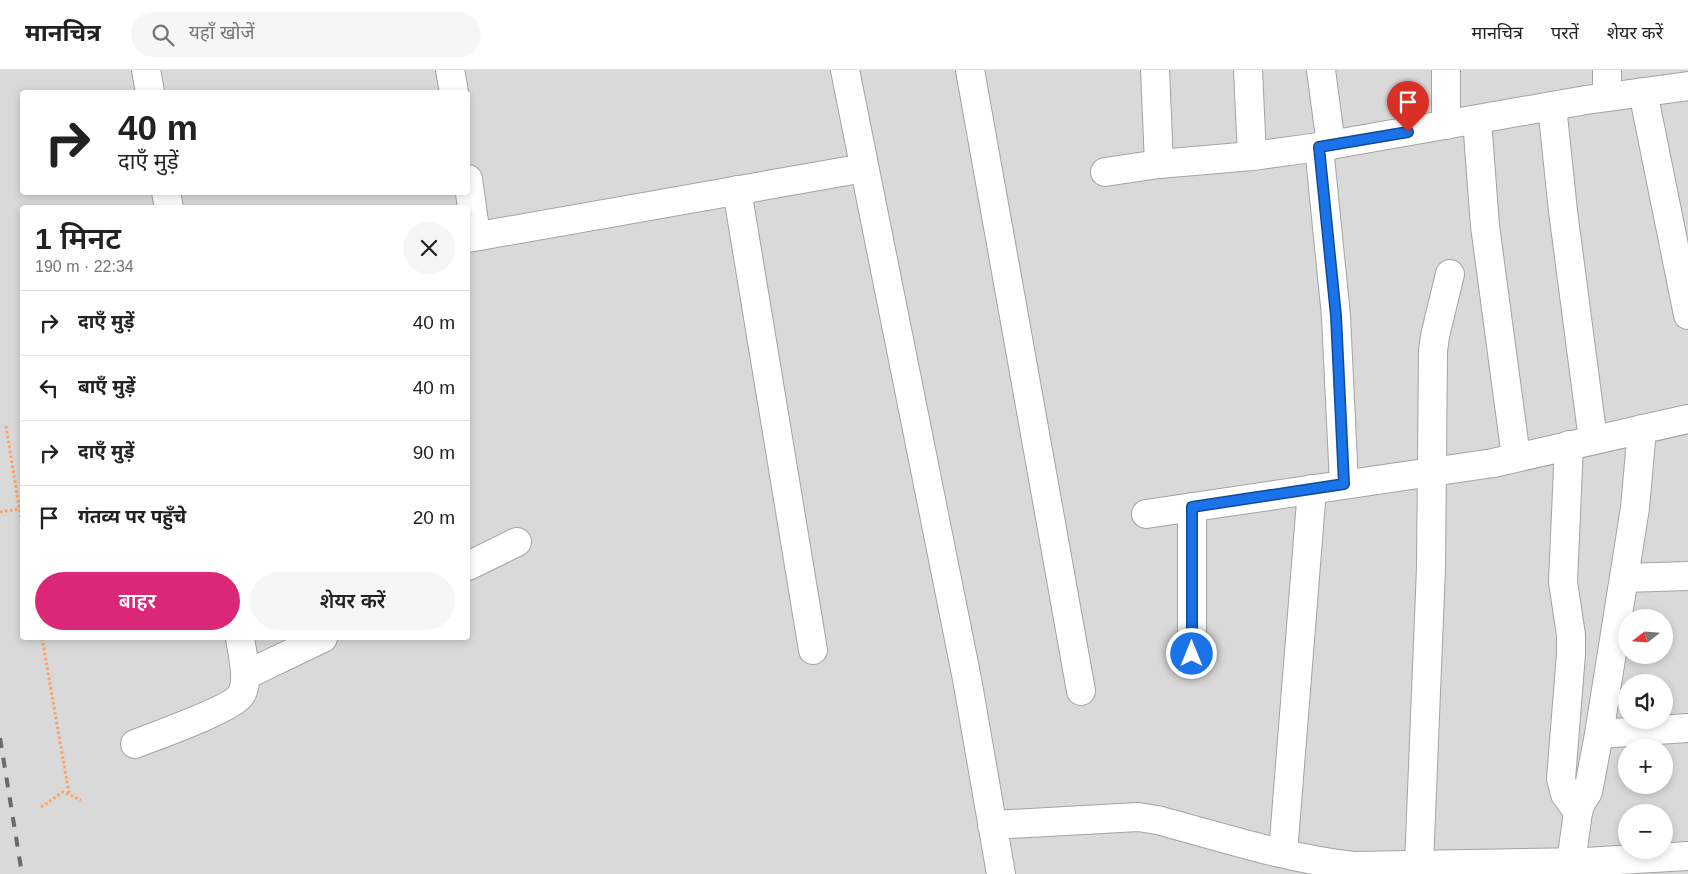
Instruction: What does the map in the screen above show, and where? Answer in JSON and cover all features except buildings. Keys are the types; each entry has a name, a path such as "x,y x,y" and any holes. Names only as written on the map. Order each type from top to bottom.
{"street":[{"path":"146,70 150,90"},
{"path":"450,70 454,90"},
{"path":"845,70 967,679 1000,874"},
{"path":"970,70 1081,691"},
{"path":"1155,70 1159,164"},
{"path":"1248,70 1252,156"},
{"path":"1321,70 1344,484"},
{"path":"1446,70 1446,125"},
{"path":"1606,70 1607,97"},
{"path":"1105,172 1159,164 1252,156 1325,146 1552,106 1688,86"},
{"path":"1643,92 1688,315"},
{"path":"1552,106 1563,211 1581,443 1563,582 1571,635 1571,654 1561,779 1564,794 1578,812"},
{"path":"1477,120 1485,226 1516,457"},
{"path":"470,208 472,237 864,168"},
{"path":"737,190 813,650"},
{"path":"1419,865 1431,576 1433,351 1450,274"},
{"path":"1146,514 1493,463 1688,419"},
{"path":"1571,863 1578,812 1588,792 1599,734 1636,500 1642,429"},
{"path":"1283,853 1312,489"},
{"path":"1192,507 1192,654"},
{"path":"470,565 517,542"},
{"path":"1624,578 1688,576"},
{"path":"135,744 226,707 241,695 246,675 240,640"},
{"path":"246,675 319,640"},
{"path":"1599,734 1688,728"},
{"path":"992,825 1138,817 1157,820 1327,863 1354,866 1571,863 1688,856"}],"path":[{"path":"0,512 20,509 6,426"},
{"path":"42,640 69,793"},
{"path":"41,807 63,792 80,800"}],"shaded area":[{"path":"0,70 1688,70 1688,874 0,874"}],"railway":[{"path":"0,738 22,874"}],"route":[{"path":"1192,654 1192,507 1344,484 1336,316 1319,147 1408,132"}]}
